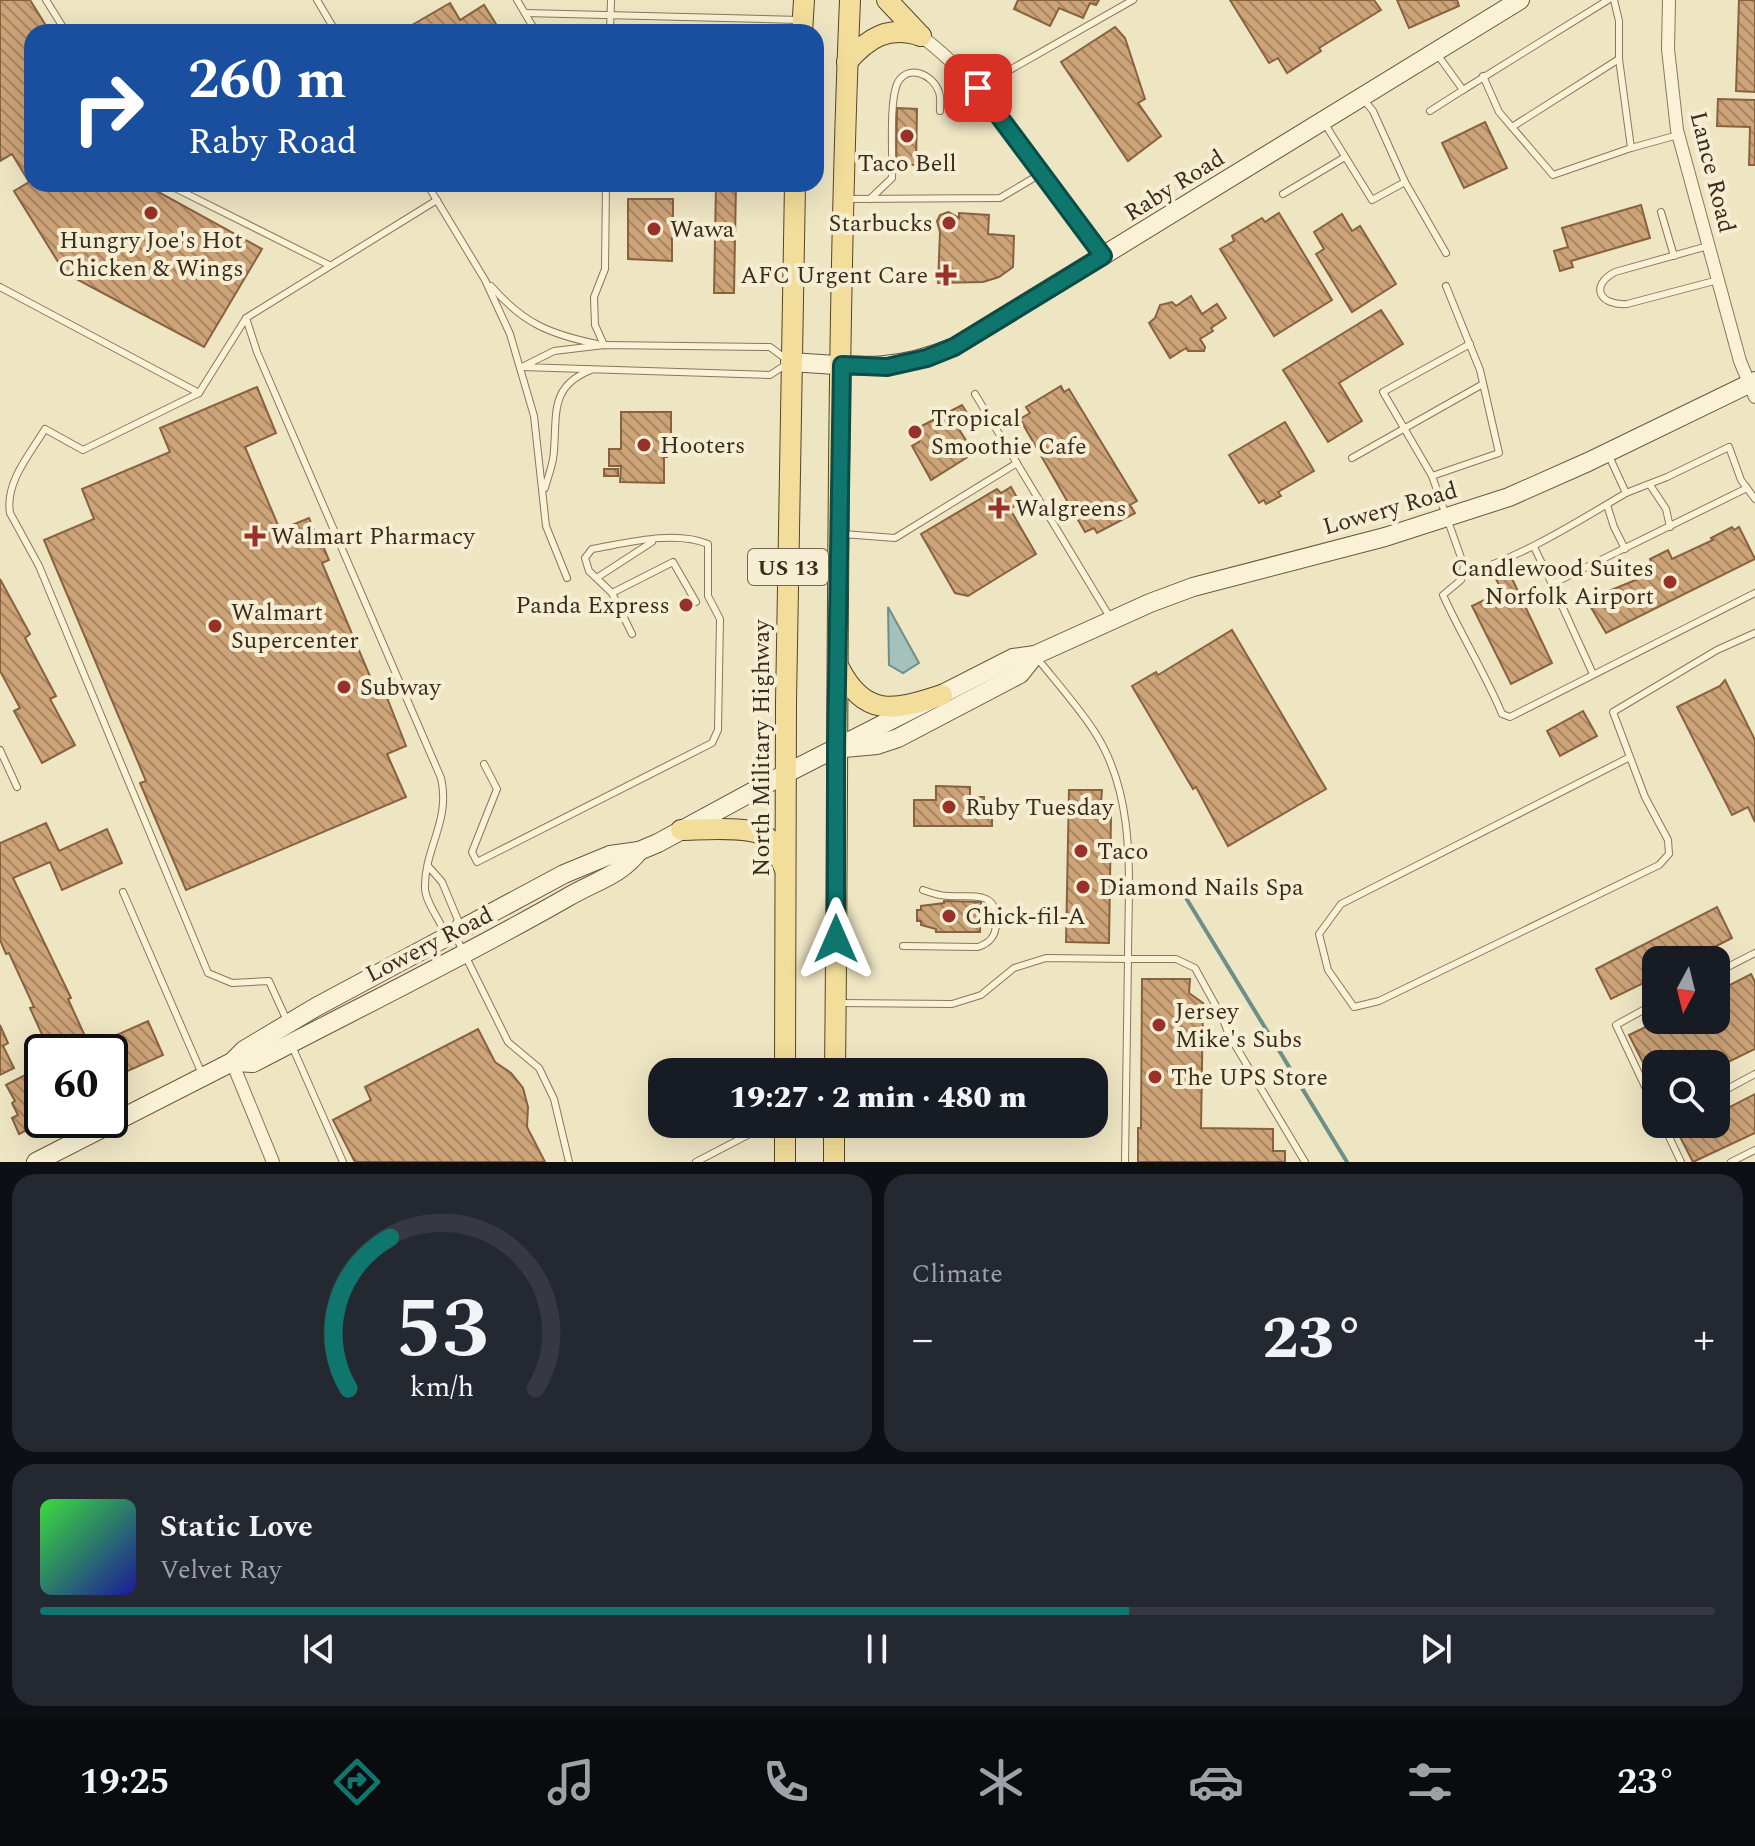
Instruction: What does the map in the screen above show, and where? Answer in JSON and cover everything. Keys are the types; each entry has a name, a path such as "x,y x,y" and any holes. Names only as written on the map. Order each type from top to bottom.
{"main road":[{"name":"US 13","path":"835,1058 837,664 850,0"},
{"path":"887,0 921,36"},
{"path":"847,62 871,38 881,34 908,32 921,36"},
{"name":"North Military Highway","path":"785,1058 790,362 795,192"},
{"path":"837,664 846,682 870,704 882,707 913,705 942,695"},
{"path":"681,830 761,833 771,841 787,872"},
{"path":"785,1138 785,1162"},
{"path":"834,1138 834,1162"}],"street":[{"name":"Raby Road","path":"790,362 887,367 941,353 1323,121 1492,12 1520,0"},
{"name":"Lance Road","path":"1669,0 1668,49 1678,135 1740,361 1753,388"},
{"path":"921,36 978,88 1103,256"},
{"name":"Lowery Road","path":"45,1160 232,1062 244,1050 288,1024 564,874 610,855 639,851 1013,658 1035,655 1111,619 1193,587 1447,519 1509,497 1753,388"},
{"name":"Lowery Road","path":"836,748 877,745 898,738 1020,674 1035,655"},
{"name":"Lowery Road","path":"232,1062 253,1063 626,868 639,851"},
{"path":"232,1062 273,1162"}],"lane":[{"path":"46,0 61,24"},
{"path":"317,0 331,24"},
{"path":"517,0 531,24"},
{"path":"610,24 611,0"},
{"path":"978,88 1133,0"},
{"path":"1430,111 1611,0 1619,21 1619,59 1631,148"},
{"path":"525,13 803,17"},
{"path":"1435,51 1463,90"},
{"path":"1512,127 1619,59"},
{"path":"870,199 892,178 894,101 899,81 908,73 920,73 929,78 938,88 940,111"},
{"path":"1483,76 1499,112 1553,175 1678,135"},
{"path":"1361,97 1373,111 1405,182 1446,253"},
{"path":"1323,121 1372,200 1405,182"},
{"path":"1283,194 1345,157"},
{"path":"844,199 1000,198 1042,173"},
{"path":"183,192 329,265"},
{"path":"432,192 485,280 522,367 534,416 546,526 567,578"},
{"path":"604,345 595,325 594,297 605,269 606,192"},
{"path":"288,1024 269,981 232,983 208,973 39,566 10,513 9,504 15,477 45,429 83,450 199,393 246,318 437,200"},
{"path":"1661,212 1674,256"},
{"path":"1708,246 1615,272 1600,284 1601,294 1614,305 1627,304 1718,280"},
{"path":"485,280 511,309 532,323 573,339 604,345"},
{"path":"1432,476 1499,453 1483,384 1446,286"},
{"path":"0,287 199,393"},
{"path":"246,318 257,352 441,778 442,813 424,890 442,927 453,932 508,1042 539,1068 554,1099 569,1162"},
{"path":"1470,344 1383,392 1432,476 1464,566 1461,580 1443,595 1502,714 1510,717 1755,593"},
{"path":"604,345 770,347 790,362 770,375 522,367 554,351 604,345"},
{"path":"544,492 554,455 559,398 565,386 576,376 595,369"},
{"path":"1352,458 1483,384"},
{"path":"975,394 1111,619"},
{"path":"1462,575 1500,564 1626,493 1650,485 1729,447 1741,480 1755,499"},
{"path":"1607,453 1626,493"},
{"path":"839,534 895,538 1017,463"},
{"path":"1650,485 1666,509 1670,527"},
{"path":"1552,584 1747,488"},
{"path":"1607,505 1625,549"},
{"path":"484,764 497,789 472,852 477,862 712,743 718,730 720,619 708,596 708,544 694,538 592,549 585,558 589,571 612,593 632,634"},
{"path":"598,577 655,540"},
{"path":"1534,547 1593,674"},
{"path":"612,593 673,562 696,602"},
{"path":"1630,757 1341,904 1319,934 1328,970 1354,1007 1379,1001 1659,865 1669,854 1668,840 1645,797 1630,757 1613,712 1717,650 1755,633"},
{"path":"1035,655 1094,731 1115,776 1122,800 1128,840 1125,1162"},
{"path":"0,750 17,787"},
{"path":"428,866 442,882 458,920 453,932"},
{"path":"903,946 978,947 994,935 996,912 992,903 982,897 946,896 923,890"},
{"path":"123,892 203,1077"},
{"path":"1730,966 1755,953"},
{"path":"836,1003 952,1004 981,995 1014,968 1046,958 1176,959 1195,968 1229,1035 1305,1162"},
{"path":"1642,1011 1616,1025 1642,1080"},
{"path":"291,1043 343,1162"},
{"path":"1730,1087 1755,1074"},
{"path":"696,1162 742,1138"},
{"path":"1670,1138 1681,1162"},
{"path":"1731,1162 1755,1150"}],"water":[{"path":"888,607 919,663 903,673 889,665"}],"building":[{"path":"0,0 30,0 45,24 24,24 24,174 12,154 0,161"},
{"path":"1018,0 1099,0 1096,5 1090,3 1083,18 1059,8 1050,26 1014,9"},
{"path":"1230,0 1374,0 1381,10 1319,48 1321,51 1287,73 1278,58 1269,63"},
{"path":"1397,0 1457,0 1459,6 1409,28"},
{"path":"1739,0 1755,0 1755,92 1736,91"},
{"path":"450,3 460,20 484,5 496,24 414,24"},
{"path":"1115,27 1125,38 1145,99 1138,103 1161,136 1128,161 1061,62"},
{"path":"1718,99 1755,100 1755,165 1749,165 1750,127 1717,126"},
{"name":"Taco Bell","path":"897,108 917,109 916,165 896,164"},
{"path":"1485,122 1507,168 1464,188 1442,143"},
{"path":"24,185 24,192 159,192 262,249 204,347 65,273 14,191"},
{"name":"Wawa","path":"716,192 736,192 734,293 714,293"},
{"name":"Wawa","path":"628,199 673,199 673,219 679,220 679,237 672,238 672,261 628,259"},
{"path":"1641,205 1650,238 1571,261 1573,267 1560,271 1554,251 1568,247 1562,228"},
{"path":"948,212 959,218 959,213 989,215 988,234 1014,236 1013,267 999,277 983,282 938,283 940,232 937,221 940,215"},
{"path":"1279,213 1332,300 1274,336 1220,249 1234,241 1232,236 1262,218 1265,222"},
{"path":"1342,214 1352,231 1360,226 1396,284 1352,312 1316,254 1324,249 1314,232"},
{"path":"1191,296 1202,314 1217,304 1226,318 1200,339 1204,351 1188,351 1186,348 1170,358 1149,323 1155,318 1160,305 1172,302 1176,306"},
{"path":"1381,310 1403,344 1339,383 1362,421 1328,442 1283,370"},
{"path":"1061,386 1064,392 1069,389 1137,501 1130,505 1135,513 1097,533 1094,528 1085,532 1020,419 1030,413 1026,407"},
{"name":"Walmart Supercenter","path":"257,387 276,433 245,447 280,530 309,518 320,539 329,560 322,563 377,693 384,690 406,746 387,754 406,797 186,890 140,783 146,781 44,540 94,519 82,489 170,452 160,428"},
{"path":"962,405 972,421 963,426 959,420 955,423 974,453 931,480 912,446 919,442 912,431"},
{"name":"Hooters","path":"621,412 671,412 671,439 667,440 667,457 664,457 664,483 620,482 621,466 609,466 609,449 621,449"},
{"path":"1285,422 1314,471 1278,492 1281,496 1266,504 1264,500 1259,503 1229,455"},
{"path":"604,469 618,469 618,476 604,476"},
{"name":"Walgreens","path":"1011,487 1020,503 1010,509 1036,554 968,596 955,593 921,534 997,489 1001,493"},
{"name":"Candlewood Suites Norfolk Airport","path":"1732,527 1734,530 1739,527 1755,559 1606,633 1589,604 1596,601 1594,597 1643,577 1643,574 1654,569 1650,559 1668,550 1672,559 1713,540 1711,538"},
{"path":"1506,566 1552,663 1511,684 1472,606 1497,594 1496,591 1501,589 1493,573"},
{"path":"0,579 30,634 25,638 56,696 50,699 75,745 42,763 14,711 20,708 0,671"},
{"path":"1232,630 1326,789 1228,846 1196,787 1193,789 1132,686 1156,672 1158,675"},
{"path":"1725,680 1755,740 1755,822 1748,807 1732,815 1677,707 1720,686"},
{"path":"1583,711 1597,736 1560,756 1547,731"},
{"name":"Ruby Tuesday","path":"936,786 970,787 970,797 984,797 984,814 992,814 992,826 914,826 914,800 936,800"},
{"path":"1069,790 1102,790 1101,803 1108,803 1108,817 1111,817 1109,943 1066,942"},
{"path":"46,823 59,851 107,829 122,863 62,890 50,862 13,878 71,998 68,999 84,1034 42,1034 30,1008 34,1007 9,953 6,954 0,940 0,843"},
{"name":"Chick-fil-A","path":"944,901 981,902 980,932 936,932 936,929 917,921 917,910 921,910 921,906"},
{"path":"1717,907 1732,938 1716,946 1642,946 1642,984 1611,999 1596,969"},
{"path":"1751,974 1755,982 1755,1049 1730,1061 1730,1050 1642,1050 1642,1061 1629,1035 1642,1029 1642,1034 1730,1034 1730,985"},
{"path":"1142,979 1190,979 1189,993 1203,1003 1201,1128 1273,1129 1273,1151 1285,1151 1285,1162 1138,1162"},
{"path":"148,1021 163,1055 128,1071 128,1034 119,1034"},
{"path":"0,1025 8,1043 3,1046 14,1068 0,1075"},
{"path":"478,1029 495,1062 511,1073 523,1088 528,1107 527,1127 545,1162 355,1162 333,1120 371,1100 365,1087"},
{"path":"24,1076 24,1131 19,1134 12,1118 18,1115 12,1103 15,1101 6,1085"},
{"path":"1755,1094 1755,1133 1693,1162 1681,1138 1730,1138 1730,1107"}],"waterway":[{"path":"1183,893 1347,1162"}],"place":[{"name":"Taco Bell","path":"907,136"},
{"name":"Hungry Joe's Hot Chicken & Wings","path":"151,213"},
{"name":"Starbucks","path":"949,223"},
{"name":"Wawa","path":"654,229"},
{"name":"AFC Urgent Care","path":"946,275"},
{"name":"Tropical Smoothie Cafe","path":"915,432"},
{"name":"Hooters","path":"644,445"},
{"name":"Walgreens","path":"999,508"},
{"name":"Walmart Pharmacy","path":"255,536"},
{"name":"Candlewood Suites Norfolk Airport","path":"1670,582"},
{"name":"Panda Express","path":"686,605"},
{"name":"Walmart Supercenter","path":"215,626"},
{"name":"Subway","path":"344,687"},
{"name":"Ruby Tuesday","path":"949,807"},
{"name":"Taco","path":"1081,851"},
{"name":"Diamond Nails Spa","path":"1083,887"},
{"name":"Chick-fil-A","path":"949,916"},
{"name":"Jersey Mike's Subs","path":"1159,1025"},
{"name":"The UPS Store","path":"1155,1077"}],"route":[{"path":"836,939 842,365 887,367 927,358 954,347 1103,256 978,88"}]}
